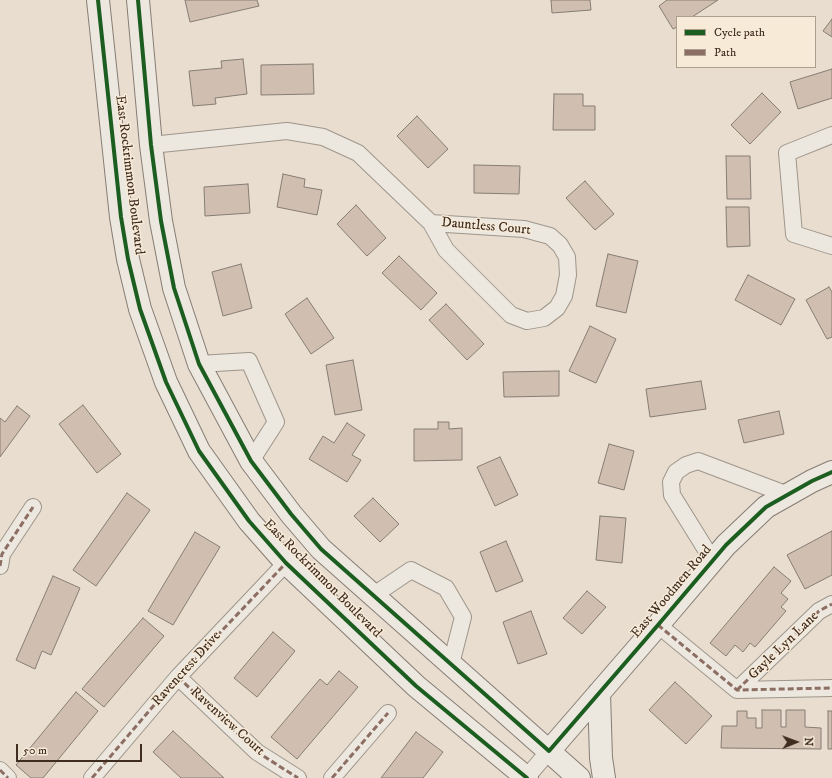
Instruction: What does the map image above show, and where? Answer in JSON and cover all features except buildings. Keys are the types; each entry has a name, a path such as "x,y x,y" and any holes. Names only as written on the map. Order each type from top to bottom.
{"main road":[{"name":"East Rockrimmon Boulevard","path":"98,0 121,217 128,259 140,309 166,382 199,451 249,521 286,563 416,686 527,778"},
{"name":"East Rockrimmon Boulevard","path":"138,0 151,145 161,221 174,288 199,364 251,461 291,514 321,549 549,751"},
{"name":"East Woodmen Road","path":"549,751 726,545 766,508 832,472"},
{"path":"599,694 601,758 604,778"},
{"path":"549,751 579,778"}],"street":[{"name":"Dauntless Court","path":"151,145 287,131 323,137 358,153 431,223 446,250 511,315 527,321 544,318 556,308 564,296 568,275 566,257 560,245 550,236 524,228 431,223"},
{"path":"832,135 787,153 794,234 832,246"},
{"path":"199,364 249,361 276,422 251,461"},
{"path":"713,561 672,495 671,482 676,472 686,465 698,461 788,495"},
{"path":"0,566 2,554 33,506"},
{"name":"Ravencrest Drive","path":"92,778 178,678 286,563"},
{"path":"374,595 411,570 446,588 463,617 451,664"},
{"name":"Gayle Lyn Lane","path":"737,690 819,611 832,604"},
{"name":"Gayle Lyn Lane","path":"658,625 737,690 832,688"},
{"name":"Ravenview Court","path":"178,678 257,752 298,778"},
{"path":"332,778 388,713"},
{"name":"East Woodmen Road","path":"527,778 549,751"},
{"path":"0,770 8,778"}],"marked path":[{"path":"0,566 2,554 33,507"},
{"path":"92,778 178,677 286,563"},
{"path":"737,690 819,611 832,604"},
{"path":"658,625 737,690 832,688"},
{"path":"178,677 257,752 298,778"},
{"path":"332,778 388,713"},
{"path":"0,770 8,778"}],"cycle path":[{"path":"98,0 121,217 128,259 140,309 166,382 199,451 249,521 286,563 416,686 527,778"},
{"path":"138,0 151,145 161,221 174,288 199,364 251,461 291,514 321,549 549,751 726,545 766,507 812,481 832,472"}]}
